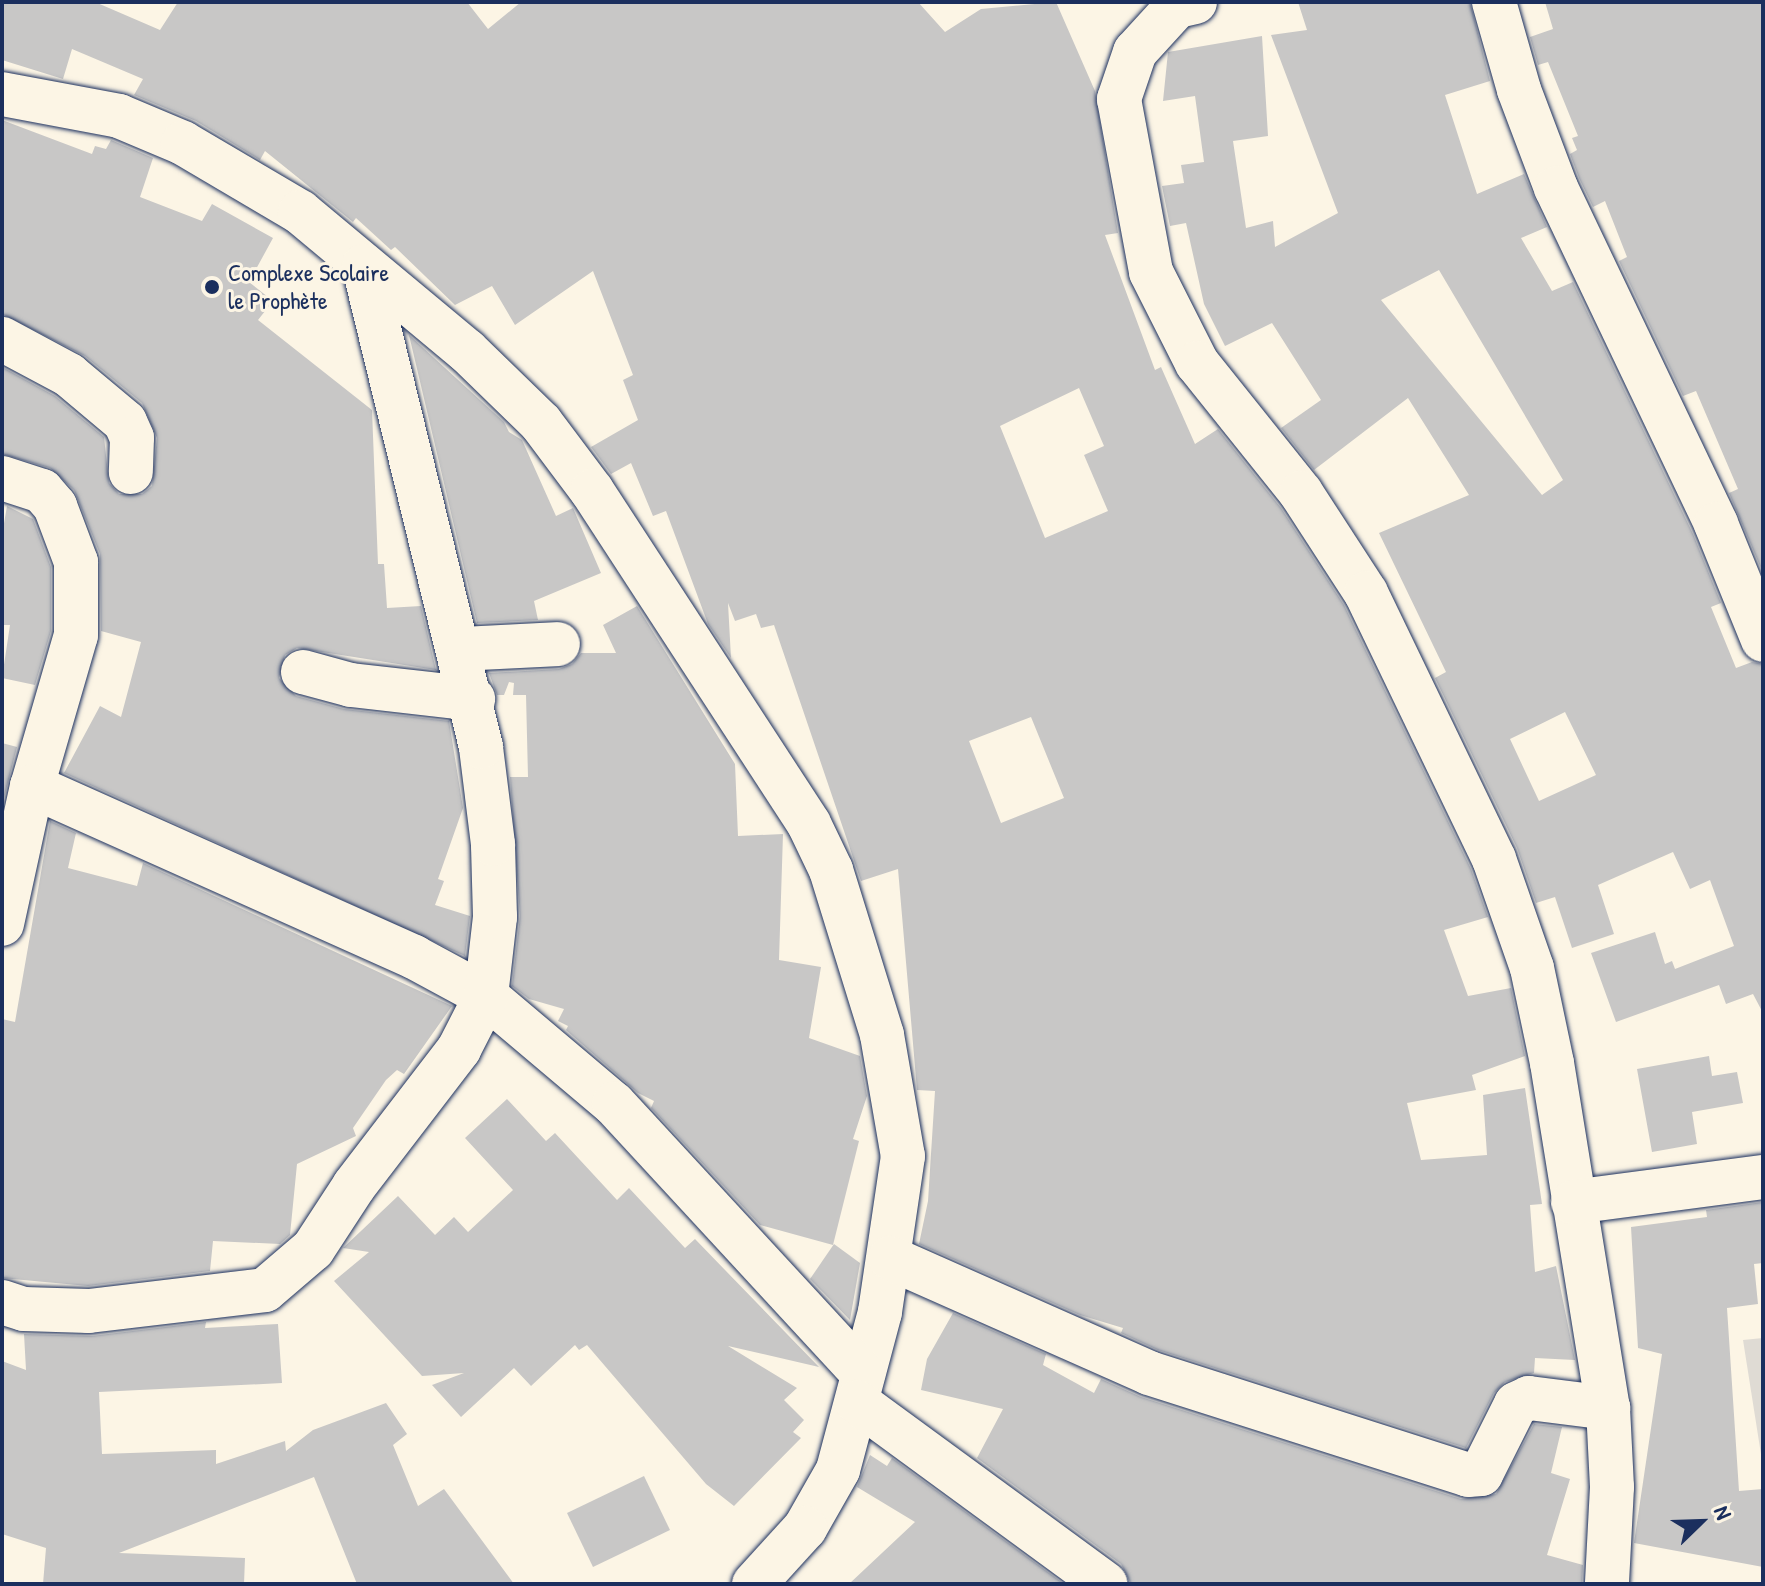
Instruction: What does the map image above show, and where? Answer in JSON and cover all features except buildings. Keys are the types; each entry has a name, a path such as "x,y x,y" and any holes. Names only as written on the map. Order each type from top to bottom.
{"street":[{"path":"1195,2 1177,6 1135,52 1119,99 1151,272 1197,363 1301,493 1366,593 1494,859 1532,968 1608,1408 1612,1487 1607,1584"},
{"path":"1494,2 1519,90 1556,188 1716,524 1763,640"},
{"path":"2,94 119,116 183,143 300,212 467,351 541,423 592,491 809,824 831,870 882,1035 903,1156 890,1258 838,1470 805,1528 754,1584"},
{"path":"2,1302 24,1309 89,1311 265,1290 313,1249 354,1186 459,1049 486,996 495,917 493,844 473,699 364,266"},
{"path":"2,339 69,375 125,422 132,438 131,472"},
{"path":"2,478 42,491 55,506 76,562 76,635 32,786 2,924"},
{"path":"460,649 558,644"},
{"path":"303,672 351,685 473,699"},
{"path":"32,786 414,957 486,996 614,1104 860,1388 1106,1584"},
{"path":"1573,1202 1763,1177"},
{"path":"890,1258 1149,1373 1468,1475 1481,1474 1516,1404 1529,1398 1608,1408"}],"shaded area":[{"path":"1763,1338 1763,1467 1743,1340"}],"place":[{"name":"Complexe Scolaire le Prophète","path":"212,287"}]}
